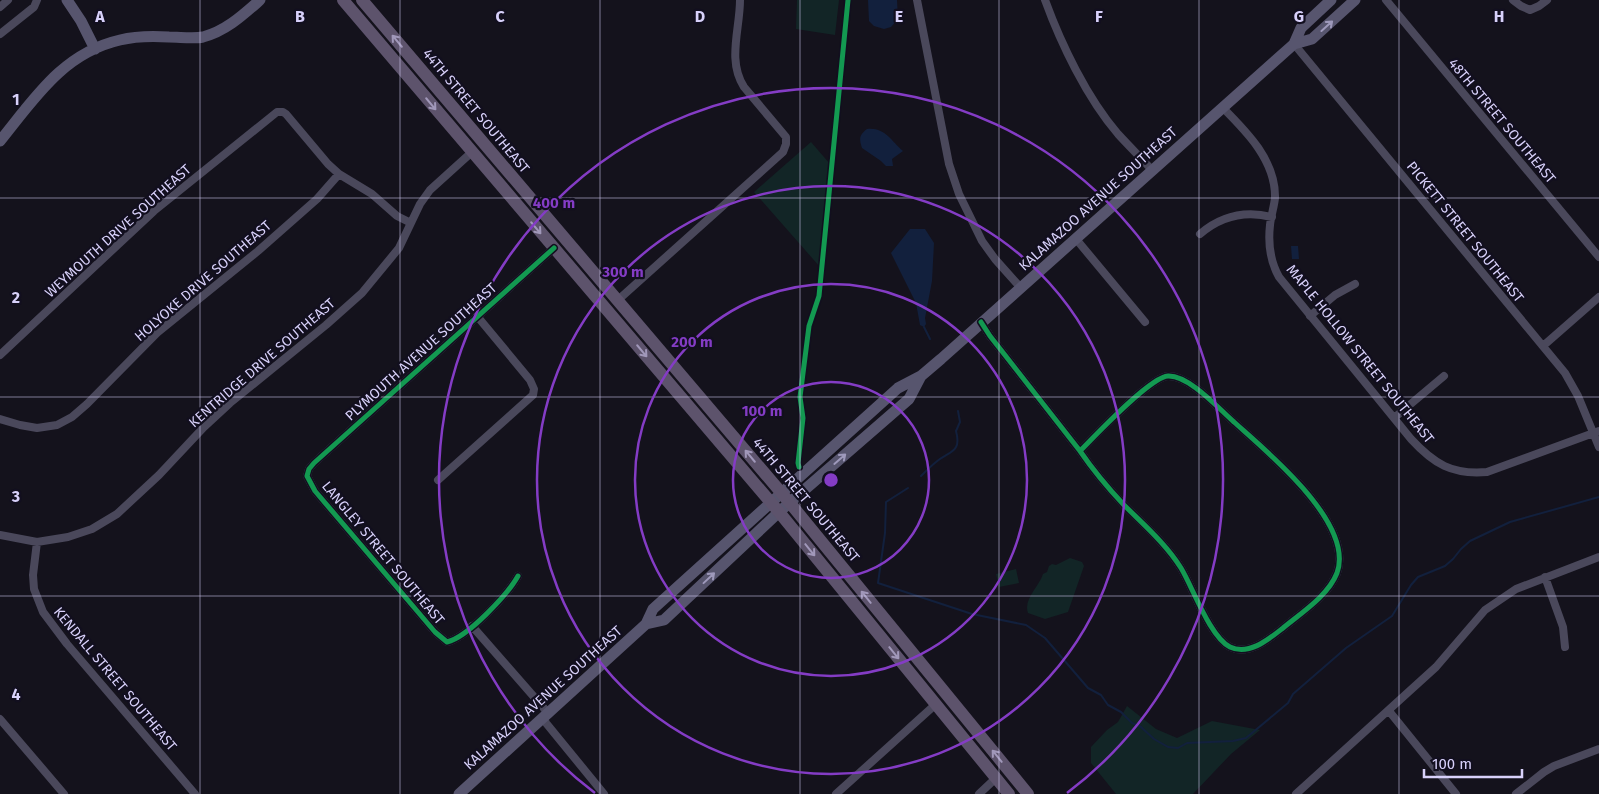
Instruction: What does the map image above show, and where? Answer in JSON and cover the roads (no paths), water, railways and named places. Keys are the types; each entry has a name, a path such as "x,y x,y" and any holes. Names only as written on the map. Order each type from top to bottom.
{"main road":[{"path":"67,0 81,21 95,49"},
{"path":"1,137 50,79 70,62 95,49 120,40 141,37 202,37 233,23 260,0"},
{"name":"44TH STREET SOUTHEAST","path":"343,0 775,507 1009,794"},
{"name":"44TH STREET SOUTHEAST","path":"362,0 782,493 1028,794"},
{"name":"KALAMAZOO AVENUE SOUTHEAST","path":"646,624 664,620 775,507 782,493 898,387 921,376 1223,108 1294,44 1301,28 1331,0"},
{"name":"KALAMAZOO AVENUE SOUTHEAST","path":"1294,44 1312,39 1355,0"},
{"path":"386,52 394,54 413,78 425,82 430,80"},
{"path":"472,152 484,151 496,158"},
{"path":"591,292 608,302 618,300"},
{"path":"622,328 635,328 646,333"},
{"name":"KALAMAZOO AVENUE SOUTHEAST","path":"466,792 646,624 653,609 775,507 790,503 909,398 921,376"},
{"path":"883,422 893,406 888,397"},
{"path":"673,611 668,605 676,589"},
{"path":"863,615 874,620 880,621 884,619"},
{"path":"920,685 933,691 939,692 943,690"},
{"path":"936,704 950,704 958,710"}],"street":[{"path":"0,7 8,0"},
{"path":"0,34 34,7 38,0"},
{"path":"618,300 783,152 786,137 744,87 736,71 734,63 740,0"},
{"path":"917,0 948,164 959,194 982,241 1021,288"},
{"path":"1045,0 1072,62 1097,105 1118,134 1152,170"},
{"name":"48TH STREET SOUTHEAST","path":"1386,0 1599,257"},
{"path":"1513,0 1530,10 1547,0"},
{"name":"PICKETT STREET SOUTHEAST","path":"1294,44 1565,373 1573,385 1596,432 1599,447"},
{"name":"MAPLE HOLLOW STREET SOUTHEAST","path":"1223,108 1249,135 1269,167 1275,196 1269,244 1272,261 1279,277 1423,452 1435,461 1452,469 1469,473 1489,471 1596,432"},
{"name":"WEYMOUTH DRIVE SOUTHEAST","path":"0,354 154,211 267,119 280,112 286,114 328,164 339,174"},
{"name":"KENTRIDGE DRIVE SOUTHEAST","path":"0,535 37,542 68,538 92,529 117,514 159,475 204,427 230,403 326,325 362,293 399,248 420,204 430,190 472,152"},
{"path":"339,174 372,194 397,216 411,223"},
{"name":"HOLYOKE DRIVE SOUTHEAST","path":"0,419 37,428 57,425 72,417 157,333 258,251 317,199 339,174"},
{"path":"1200,234 1211,225 1234,215 1250,214 1272,217"},
{"path":"1076,239 1144,322"},
{"name":"PLYMOUTH AVENUE SOUTHEAST","path":"307,476 309,469 314,463 554,248"},
{"path":"1310,316 1335,295 1355,284"},
{"path":"1543,346 1599,297"},
{"path":"438,480 533,395 534,389 530,380 477,316"},
{"path":"981,322 1092,468 1122,503 1169,551 1191,586 1208,621 1218,635 1231,647 1254,648 1272,636 1318,598 1332,583 1337,572 1339,557 1336,541 1330,527 1312,498 1280,464 1199,391 1181,378 1169,376 1160,378 1141,393 1080,450"},
{"path":"1394,418 1444,376"},
{"name":"LANGLEY STREET SOUTHEAST","path":"307,476 315,491 435,632 447,642 455,639 472,626"},
{"name":"KENDALL STREET SOUTHEAST","path":"37,542 33,575 34,589 42,612 195,794"},
{"path":"1296,794 1436,668 1485,610 1516,589 1599,557"},
{"path":"518,576 506,593 472,626 547,716 546,723 604,794"},
{"path":"1545,577 1562,627 1565,647"},
{"path":"836,794 936,704"},
{"path":"1388,711 1456,794"},
{"path":"0,719 64,794"},
{"path":"1516,794 1554,766 1599,748"},
{"path":"979,794 996,778"}],"water":[{"path":"868,0 897,0 898,19 891,27 884,29 874,26 869,21"},
{"path":"867,129 883,132 903,151 892,159 893,166 886,166 862,148 860,137"},
{"path":"910,229 925,229 934,243 932,281 924,327 920,325 916,303 891,253"},
{"path":"1291,246 1298,246 1299,259 1292,259"}],"waterway":[{"path":"924,327 930,339"},
{"path":"921,476 936,462 956,448 956,431 960,422 958,411"},
{"path":"908,488 886,502 885,533 878,583 972,614 1026,625 1045,638 1088,688 1101,695 1108,705 1121,712 1132,723 1141,727 1154,739 1168,747 1178,748 1187,743 1233,741 1246,738 1288,703 1293,694 1346,648 1392,616 1418,577 1445,566 1470,541 1510,522 1599,497"}]}
